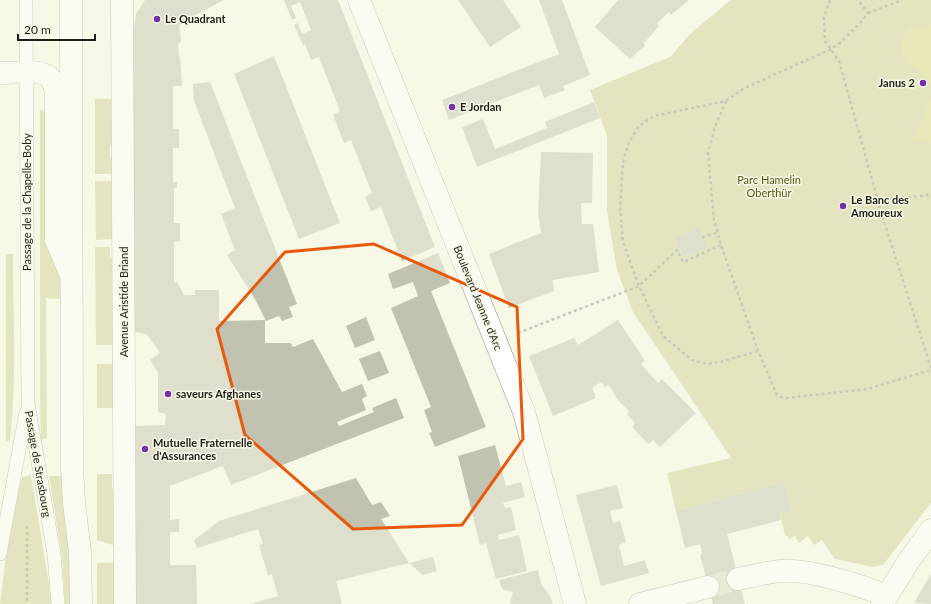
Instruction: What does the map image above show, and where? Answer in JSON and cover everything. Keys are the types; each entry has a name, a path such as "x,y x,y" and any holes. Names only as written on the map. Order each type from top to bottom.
{"street":[{"path":"71,0 72,467 74,503 80,552 81,604"},
{"name":"Avenue Aristide Briand","path":"122,0 125,604"},
{"name":"Boulevard Jeanne d'Arc","path":"359,0 524,412 575,604"},
{"path":"0,73 44,73 50,78 56,92 56,240 71,275"},
{"path":"738,579 781,571 801,571 870,589 884,600 908,562 931,530"},
{"path":"640,604 708,587"}],"lane":[{"name":"Passage de la Chapelle-Boby","path":"26,0 28,404"},
{"name":"Passage de Strasbourg","path":"0,554 28,404"},
{"name":"Passage de Strasbourg","path":"28,404 54,554 58,604"}],"path":[{"path":"726,101 715,127 708,153 713,214 717,233 758,351 777,396 780,398 867,389 931,369 878,200 839,61 825,41 824,17 830,0"},
{"path":"858,0 868,13"},
{"path":"758,351 720,362 707,364 692,360 663,336 639,286 623,242 620,207 623,162 629,142 639,126 654,116 726,101 743,89 831,49 840,43 862,22 868,13 902,0"},
{"path":"878,200 931,195"},
{"path":"702,237 717,233"},
{"path":"496,342 639,286 677,250 683,262 721,245"},
{"path":"27,521 27,604"}],"highlighted area":[{"path":"374,244 517,307 523,439 462,525 353,529 245,435 217,329 285,252"}],"green space":[{"name":"Parc Hamelin Oberthür","path":"731,0 931,0 931,503 883,565 873,567 835,559 822,540 814,545 808,536 799,543 795,536 790,539 785,535 780,514 791,511 784,482 676,511 667,473 731,458 633,312 617,270 607,211 607,136 590,90 670,57 691,33"},
{"path":"95,99 113,99 113,145 110,145 110,157 113,157 113,174 95,174"},
{"path":"40,110 46,111 47,247 60,277 60,299 46,298 47,438 41,440 40,396"},
{"path":"95,181 113,181 113,239 96,240"},
{"path":"95,247 110,247 110,258 115,258 115,345 96,345"},
{"path":"6,254 13,254 14,347 12,417 10,440 6,442"},
{"path":"97,364 115,364 115,408 97,408"},
{"path":"97,474 112,474 112,489 116,489 116,546 97,540"},
{"path":"31,475 51,596 51,604 0,604 9,531 22,477"},
{"path":"49,476 61,476 70,553 70,604 65,604 62,557"},
{"path":"97,563 116,563 116,604 97,604"}],"shaded area":[{"path":"931,25 931,86 924,76 906,62 901,45 902,39 910,29"},
{"path":"931,100 931,143 912,141"}],"building":[{"path":"145,0 224,0 181,23 179,27 181,42 178,44 182,86 173,86 173,129 179,129 179,148 173,148 173,182 177,182 177,188 174,188 174,223 180,223 180,241 174,242 174,283 177,282 184,295 195,295 195,290 219,290 219,321 265,320 265,343 291,343 293,347 313,339 342,392 362,384 367,396 362,399 366,410 337,422 339,426 374,412 372,408 396,398 404,418 231,485 223,466 170,486 170,520 179,519 179,532 170,532 170,565 196,565 197,604 136,604 135,426 165,425 166,414 158,412 158,375 150,360 160,353 148,336 135,332 133,36 136,14"},
{"path":"284,0 338,0 435,247 402,261 381,207 371,211 365,197 372,193 351,140 344,143 333,115 340,111 319,57 311,60 305,44 303,45 294,25 298,23 302,34 311,30 300,2 291,6 296,18 292,20"},
{"path":"458,0 503,0 521,27 490,47"},
{"path":"539,0 562,0 590,75 563,86 565,90 544,98 539,85 449,120 442,100 559,54"},
{"path":"618,0 689,0 671,15 669,12 657,23 659,26 644,43 645,46 630,59 595,27"},
{"path":"274,56 340,223 299,239 234,74"},
{"path":"210,82 297,304 289,307 293,317 282,321 279,316 266,321 256,301 227,255 235,250 221,214 235,208 194,101 193,84"},
{"path":"594,102 600,118 477,167 462,127 483,119 495,149 547,128 545,122"},
{"path":"541,152 593,153 592,203 581,203 582,224 593,224 599,272 553,280 554,291 509,308 489,254 541,233 538,213"},
{"path":"699,228 707,247 684,257 675,238"},
{"path":"438,253 450,283 431,291 486,427 435,447 429,433 432,432 424,410 431,407 391,308 418,296 413,282 393,289 388,274"},
{"path":"366,317 375,340 355,348 346,326"},
{"path":"618,320 645,361 641,364 658,383 662,379 696,413 660,447 653,440 648,444 632,427 635,423 627,414 629,411 617,399 609,385 605,387 602,382 592,387 596,398 553,416 529,356 574,338 578,345"},
{"path":"380,351 389,373 368,381 359,359"},
{"path":"495,445 506,486 521,482 525,497 503,503 505,508 511,507 516,530 498,535 499,540 519,535 527,571 496,579 486,543 480,545 458,456"},
{"path":"356,478 372,505 381,502 390,516 381,519 409,563 336,581 342,604 250,604 278,596 272,574 268,575 259,545 263,544 258,529 197,548 194,540 219,521"},
{"path":"784,482 791,511 780,514 781,520 727,534 745,604 713,604 700,555 702,554 700,544 685,548 676,511"},
{"path":"617,485 623,508 610,511 613,523 620,521 626,542 619,545 624,566 645,560 649,573 601,586 576,495"},
{"path":"433,557 437,571 423,575 409,563"},
{"path":"538,570 541,584 550,596 553,604 510,604 513,592 502,589 499,580"},
{"path":"931,574 931,604 914,603 925,584"}],"tunnel":[{"path":"708,587 738,579"}],"place":[{"name":"Le Quadrant","path":"157,19"},
{"name":"Janus 2","path":"923,83"},
{"name":"E Jordan","path":"452,107"},
{"name":"Le Banc des Amoureux","path":"843,206"},
{"name":"saveurs Afghanes","path":"168,394"},
{"name":"Mutuelle Fraternelle d'Assurances","path":"145,449"}]}
